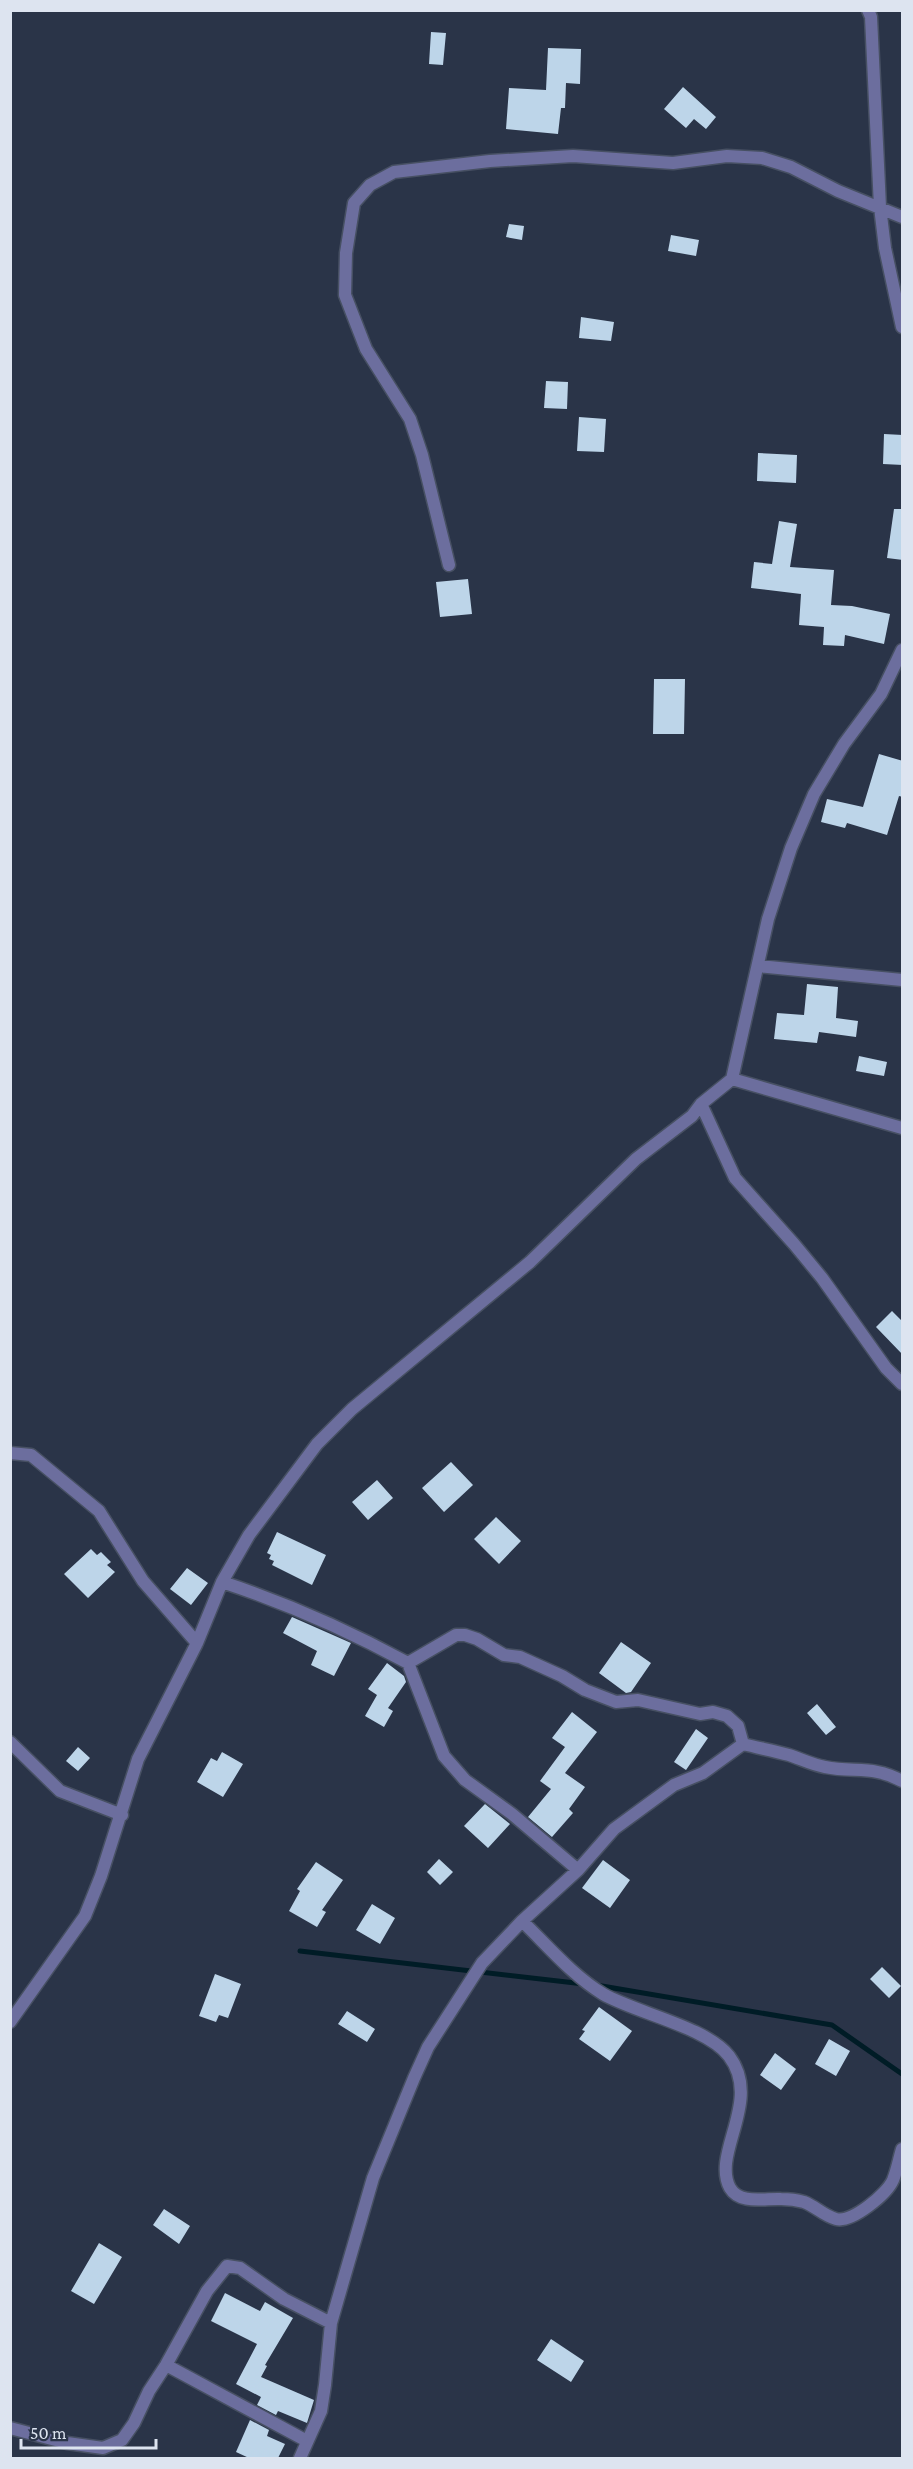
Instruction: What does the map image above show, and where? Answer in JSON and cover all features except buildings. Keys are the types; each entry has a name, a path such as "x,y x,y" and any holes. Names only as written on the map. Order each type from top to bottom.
{"street":[{"path":"868,10 871,17 880,207 885,248 903,327"},
{"path":"449,565 422,455 410,419 366,349 345,294 346,253 354,203 370,185 394,172 490,160 573,156 673,163 727,156 762,158 791,167 838,191 903,217"},
{"path":"10,2022 85,1916 102,1876 138,1759 197,1643 222,1582 249,1535 317,1444 352,1409 531,1262 636,1159 692,1116 701,1104 732,1079 768,919 791,848 814,794 844,744 881,694 903,650"},
{"path":"759,966 903,980"},
{"path":"732,1079 903,1128"},
{"path":"701,1104 735,1178 822,1278 886,1368 903,1384"},
{"path":"10,1453 31,1455 99,1511 143,1581 197,1643"},
{"path":"222,1582 282,1604 367,1641 408,1663 444,1756 465,1780 512,1814 578,1870"},
{"path":"408,1663 456,1635 465,1635 477,1639 504,1655 520,1657 542,1666 585,1690 616,1702 638,1700 700,1714 713,1712 727,1716 738,1726 743,1744"},
{"path":"10,1742 60,1791 122,1815"},
{"path":"300,2458 321,2411 331,2323 373,2178 428,2048 482,1963 522,1921 578,1870 614,1829 674,1785 703,1773 743,1744 788,1755 823,1767 846,1771 865,1768 892,1775 903,1781"},
{"path":"522,1921 602,1993 659,2019 699,2033 729,2055 738,2076 742,2096 726,2172 731,2189 740,2198 804,2202 837,2220 845,2219 881,2197 893,2180 903,2149"},
{"path":"10,2428 67,2443 103,2448 122,2440 134,2423 149,2391 207,2291 227,2266 240,2268 284,2299 331,2323"},
{"path":"166,2365 307,2440"}],"waterway":[{"path":"300,1951 584,1984"},
{"path":"596,1985 832,2025 902,2074"}]}
